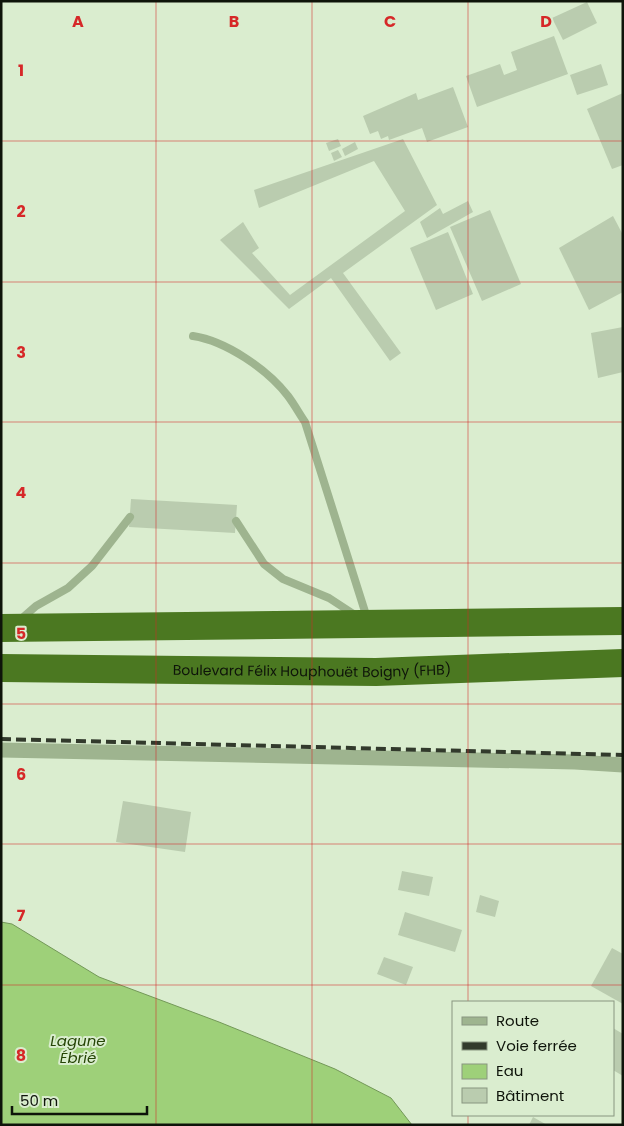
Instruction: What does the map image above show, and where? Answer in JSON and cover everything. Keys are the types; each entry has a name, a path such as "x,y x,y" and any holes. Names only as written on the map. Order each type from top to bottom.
{"highway":[{"path":"6,628 623,622"},
{"name":"Boulevard Félix Houphouët Boigny (FHB)","path":"1,668 376,672 623,663"}],"street":[{"path":"1,750 565,761 623,765"}],"lane":[{"path":"193,336 220,345 251,362 287,395 305,422 369,625"},
{"path":"6,628 36,606 68,588 92,566 130,517"},
{"path":"236,521 264,564 283,579 329,598 369,625"}],"water":[{"name":"Lagune Ébrié","path":"1,922 12,924 99,977 219,1022 335,1069 391,1098 412,1125 1,1125"}],"building":[{"path":"587,2 597,23 563,40 552,18"},
{"path":"554,36 568,74 477,107 466,76 500,64 504,75 517,70 511,52"},
{"path":"601,64 608,85 577,95 570,75"},
{"path":"453,87 468,127 427,142 422,128 389,140 388,136 381,139 378,131 370,134 363,116 416,93 418,100"},
{"path":"623,93 623,165 612,169 587,109"},
{"path":"338,139 341,146 329,151 326,143"},
{"path":"403,139 437,205 343,273 401,353 390,361 331,278 289,309 220,240 243,222 259,248 252,253 290,295 405,211 374,161 259,208 254,190"},
{"path":"355,142 358,149 345,156 342,149"},
{"path":"338,150 342,157 334,161 331,153"},
{"path":"468,201 473,212 427,238 420,222 440,208 443,214"},
{"path":"490,210 521,284 482,301 450,227"},
{"path":"613,216 623,235 623,292 589,310 559,248"},
{"path":"448,232 473,294 436,310 410,248"},
{"path":"623,327 623,372 598,378 591,333"},
{"path":"131,499 237,505 235,533 129,527"},
{"path":"123,801 191,812 185,852 116,842"},
{"path":"402,871 433,877 429,896 398,890"},
{"path":"480,895 499,901 495,917 476,912"},
{"path":"405,912 462,930 455,952 398,935"},
{"path":"612,948 623,954 623,1004 591,986"},
{"path":"384,957 413,967 406,985 377,974"},
{"path":"614,1029 623,1034 623,1076 614,1071"},
{"path":"533,1117 547,1125 529,1125"}],"railway":[{"path":"1,739 623,755"}]}
